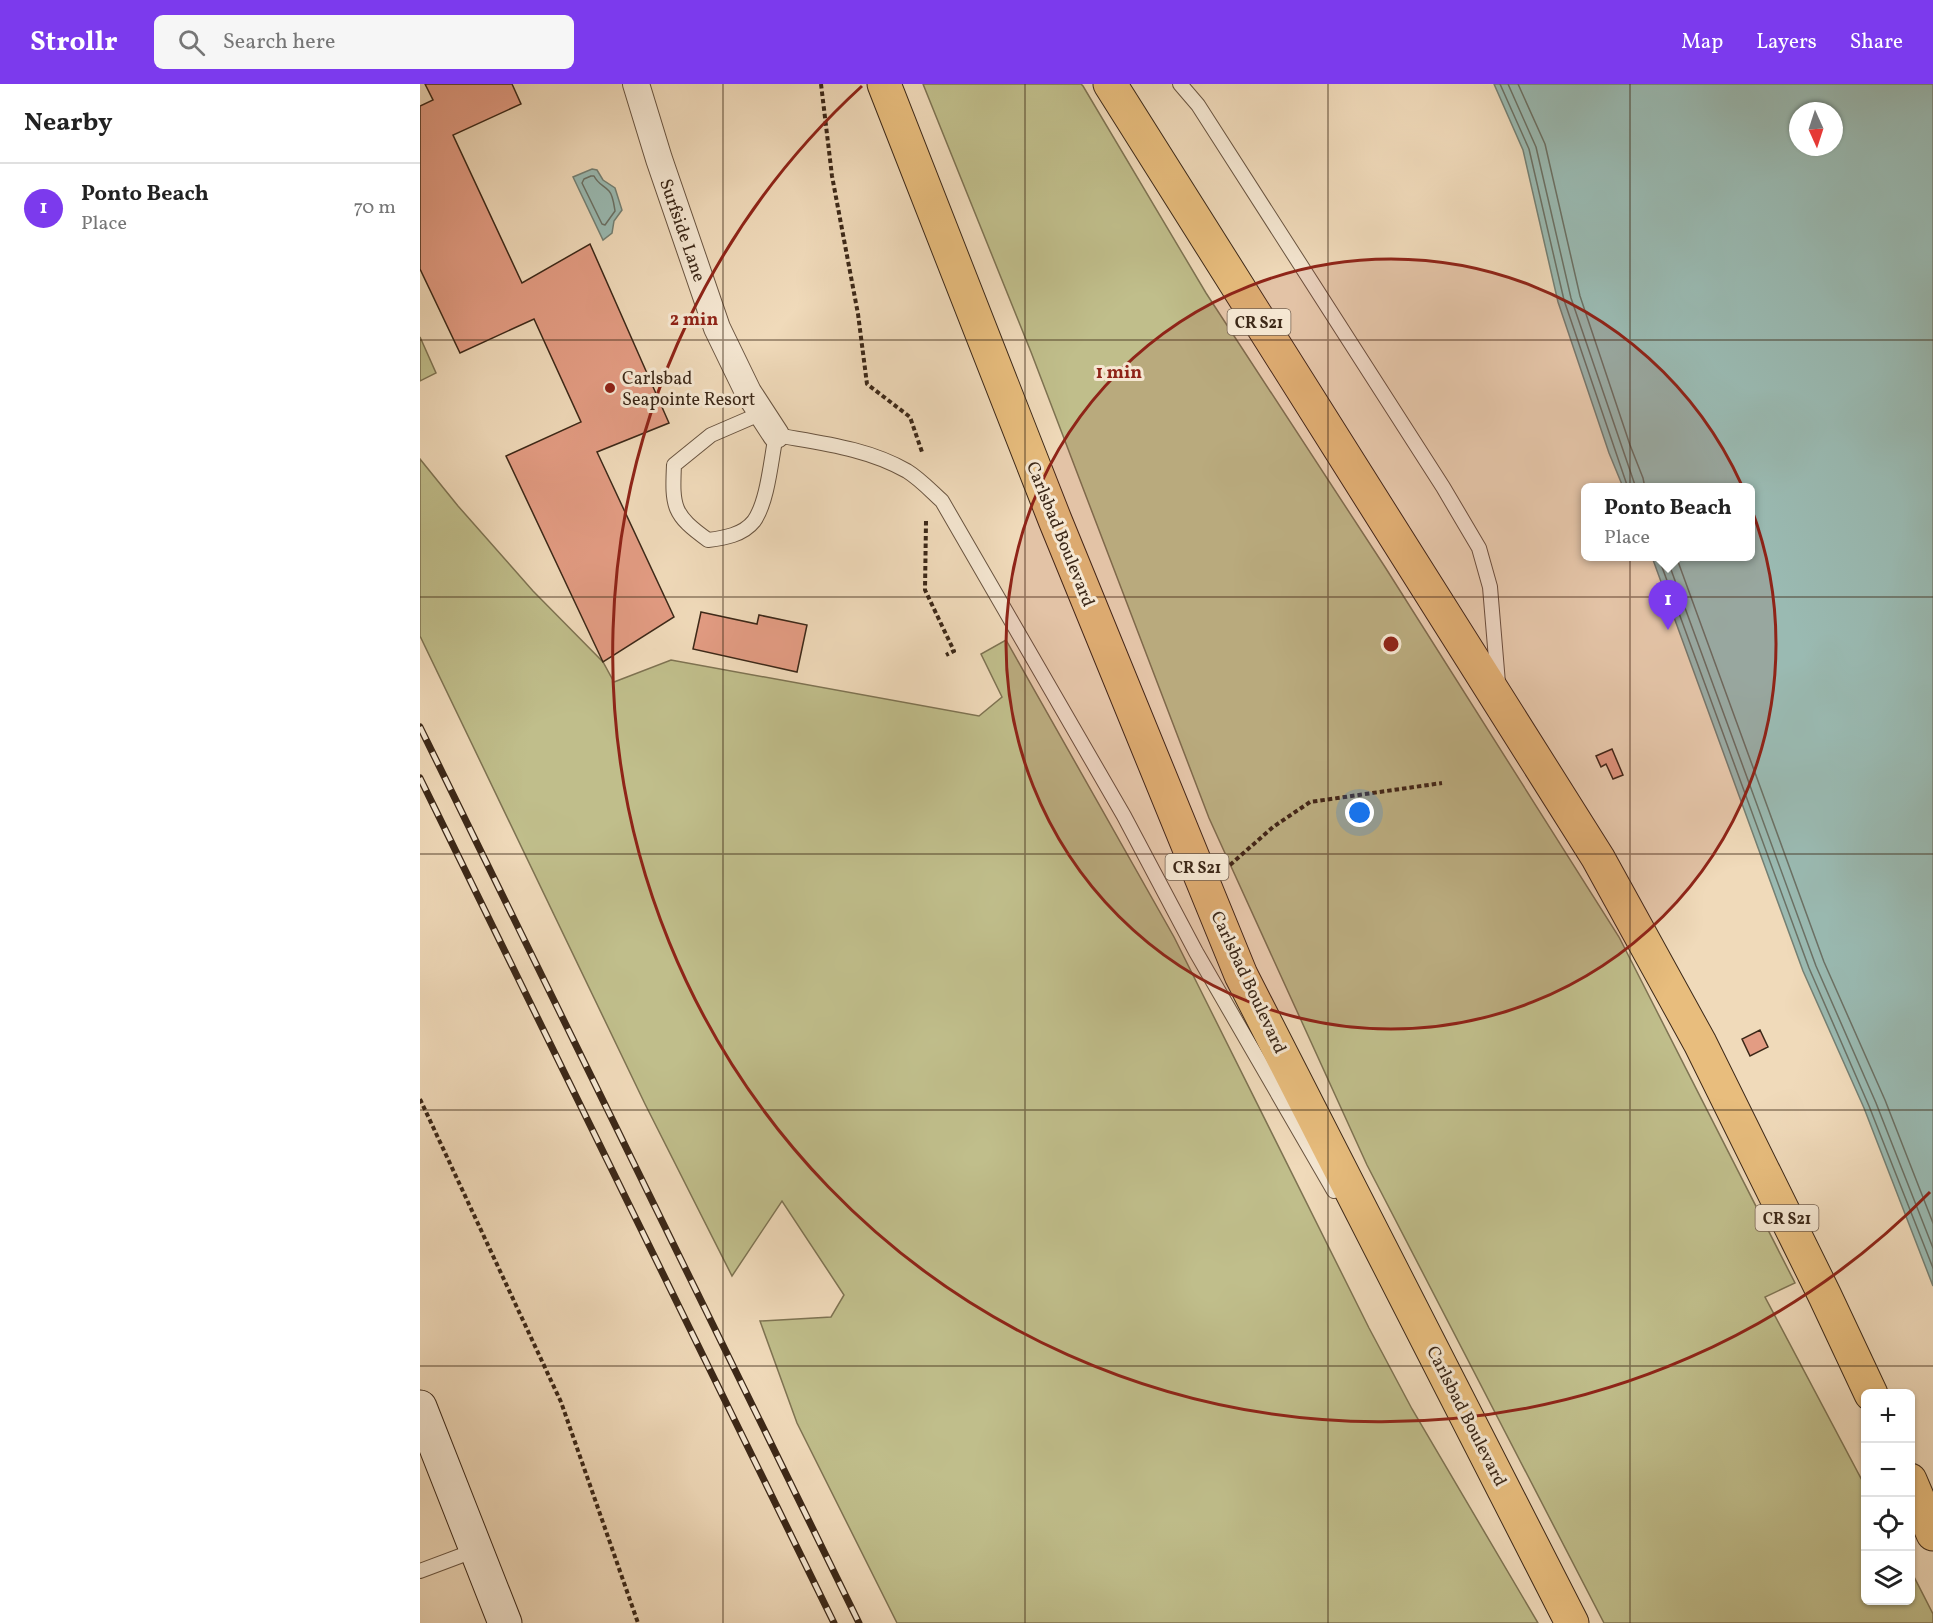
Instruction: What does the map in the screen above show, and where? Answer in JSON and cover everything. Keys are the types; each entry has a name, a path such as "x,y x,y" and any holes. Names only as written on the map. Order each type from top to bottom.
{"main road":[{"name":"Carlsbad Boulevard","path":"884,84 1060,531 1241,975 1572,1623"},
{"name":"CR S21","path":"1110,84 1598,858 1700,1043 1826,1296 1868,1389"},
{"path":"1915,1490 1933,1534"}],"street":[{"name":"Surfside Lane","path":"636,84 659,159 717,328 748,392 776,435"},
{"path":"420,1407 505,1623"}],"lane":[{"path":"1180,84 1198,105 1443,487 1479,548 1490,587 1500,703"},
{"path":"762,413 711,435 674,465 672,498 686,524 708,540 729,538 753,521 763,499 776,435 852,448 905,470 918,478 942,501 1124,816 1196,952 1340,1201"},
{"path":"1352,1222 1490,1460"},
{"path":"420,1571 476,1550"}],"path":[{"path":"821,84 832,176 858,314 867,384 910,417 926,462"},
{"path":"926,512 925,590 954,651 946,655"},
{"path":"1202,877 1233,864 1274,826 1310,802 1442,783"},
{"path":"420,1099 561,1402 638,1623"}],"shaded area":[{"path":"923,84 1081,84 1083,86 1206,293 1385,567 1619,937 1795,1283 1765,1297 1861,1478 1861,1605 1915,1605 1915,1579 1933,1614 1933,1623 1604,1623 1367,1165 1209,818 1031,352"},
{"path":"420,337 436,373 420,381"},
{"path":"420,459 533,591 603,662 614,682 671,660 979,716 1002,697 981,654 1006,640 1174,937 1369,1328 1412,1409 1538,1623 897,1623 797,1423 760,1321 831,1317 844,1295 782,1201 732,1276 645,1104 420,636"}],"water":[{"path":"1494,84 1933,84 1933,1286 1864,1108 1803,971 1653,561 1755,561 1755,483 1621,483 1558,302 1523,150"},
{"path":"592,169 597,170 603,180 615,188 622,210 614,221 612,233 603,240 573,177"}],"building":[{"name":"Carlsbad Seapointe Resort","path":"425,84 512,84 521,104 453,135 522,283 590,244 669,423 597,452 674,617 603,662 506,456 581,422 534,319 460,353 420,269 420,106 433,100"},
{"path":"701,612 757,624 759,615 807,625 797,672 693,649"},
{"path":"1612,749 1623,775 1613,779 1606,764 1601,767 1596,756"},
{"path":"1760,1030 1768,1047 1750,1056 1742,1039"}],"railway":[{"path":"420,727 859,1623"},
{"path":"420,778 834,1623"}],"place":[{"name":"Carlsbad Seapointe Resort","path":"610,388"},
{"name":"Ponto Beach","path":"1668,630"}]}
